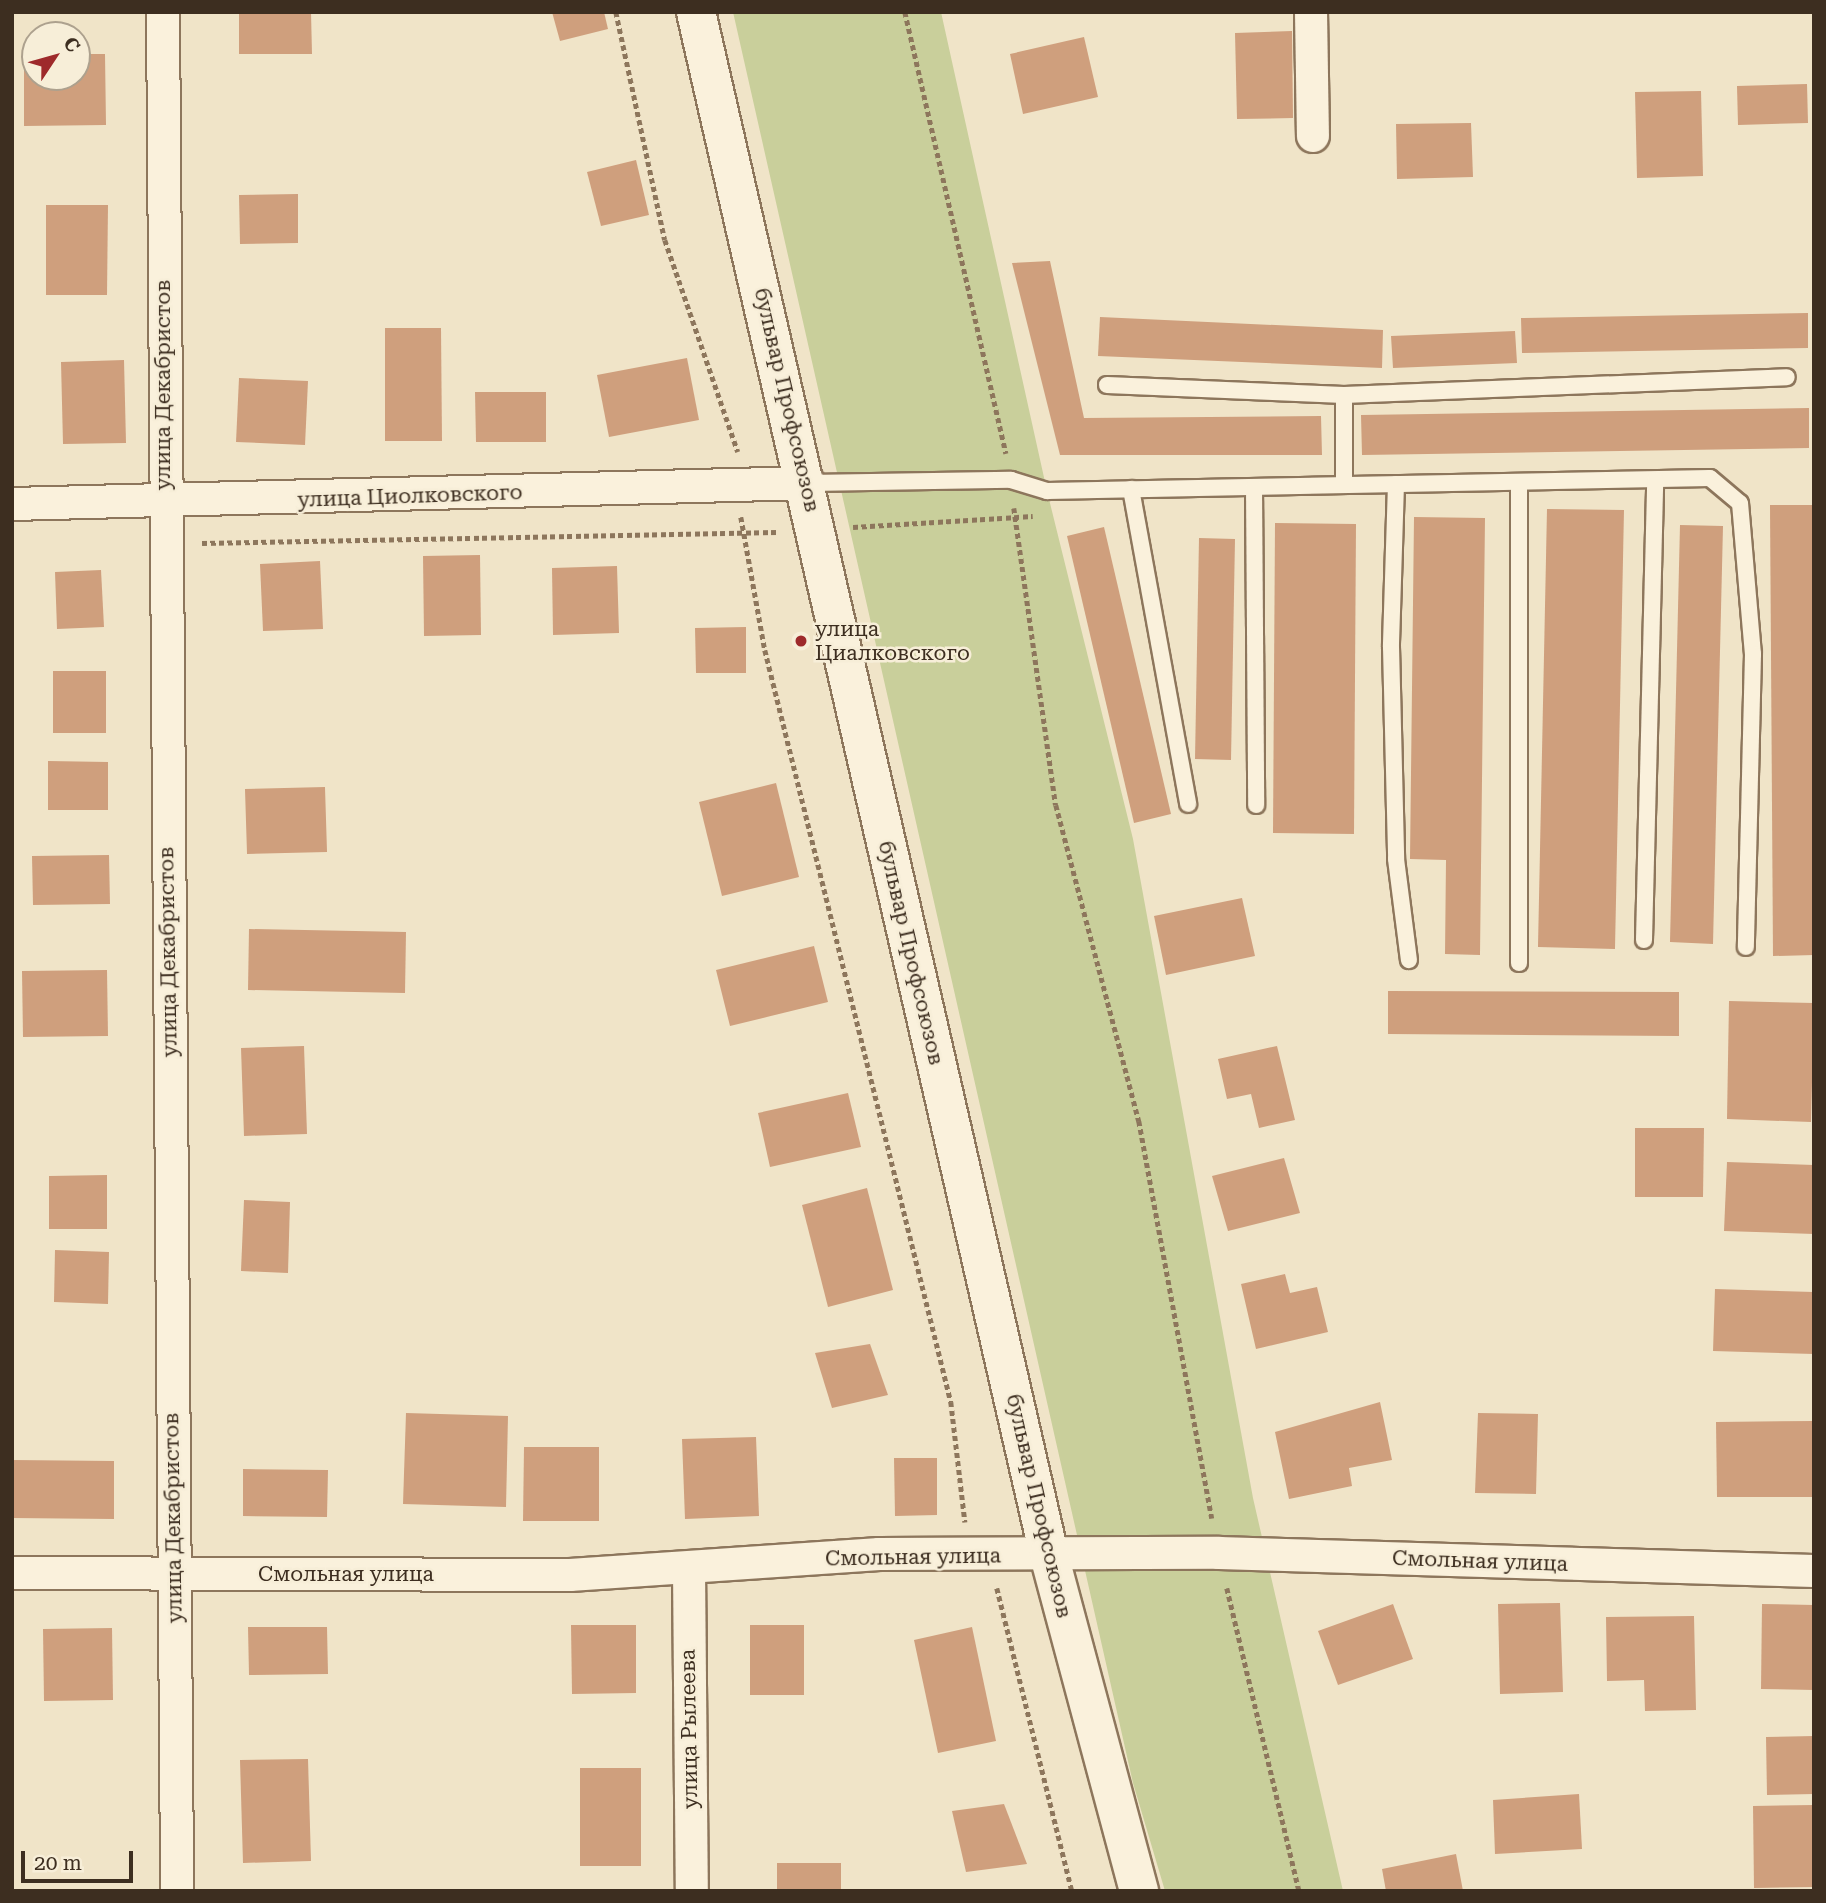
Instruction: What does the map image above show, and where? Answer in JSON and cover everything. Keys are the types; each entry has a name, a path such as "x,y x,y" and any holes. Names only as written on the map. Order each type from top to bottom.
{"main road":[{"name":"бульвар Профсоюзов","path":"696,12 809,483 817,530 1049,1555 1139,1891"}],"street":[{"name":"улица Декабристов","path":"163,12 163,504 177,1891"},
{"path":"1311,12 1313,136"},
{"name":"улица Циолковского","path":"12,504 163,504 809,483"},
{"name":"Смольная улица","path":"12,1573 570,1574 879,1554 1219,1553 1814,1571"},
{"name":"улица Рылеева","path":"689,1567 692,1891"}],"lane":[{"path":"1107,385 1344,395 1787,377"},
{"path":"1344,395 1344,485"},
{"path":"809,483 1011,480 1047,491 1710,478 1740,503 1753,654 1746,947"},
{"path":"1644,940 1655,480"},
{"path":"1519,482 1519,963"},
{"path":"1396,484 1391,647 1396,859 1409,960"},
{"path":"1254,487 1256,805"},
{"path":"1131,489 1188,804"}],"path":[{"path":"616,12 665,240 737,448 741,534 951,1402 982,1555 1072,1891"},
{"path":"905,12 1011,480 1056,805 1139,1121 1219,1553 1298,1891"},
{"path":"164,544 741,534 1040,516"}],"green space":[{"path":"733,12 941,12 1047,491 1133,839 1253,1498 1343,1891 1165,1891 1133,1783"}],"building":[{"path":"239,12 311,12 312,54 239,54"},
{"path":"552,12 604,12 608,29 560,41"},
{"path":"1292,31 1293,118 1237,119 1235,33"},
{"path":"1084,37 1098,97 1023,114 1010,54"},
{"path":"91,54 105,54 106,125 24,126 24,91 91,91"},
{"path":"1807,84 1808,123 1738,125 1737,86"},
{"path":"1701,91 1703,176 1637,178 1635,92"},
{"path":"1471,123 1473,177 1397,179 1396,124"},
{"path":"636,160 649,215 601,226 587,172"},
{"path":"298,194 298,243 240,244 239,195"},
{"path":"46,205 108,205 107,295 46,295"},
{"path":"1050,261 1084,418 1321,416 1322,455 1060,455 1012,263"},
{"path":"1808,313 1808,348 1522,353 1521,318"},
{"path":"1100,317 1383,330 1382,368 1098,356"},
{"path":"385,328 441,328 442,441 385,441"},
{"path":"1515,331 1517,363 1393,368 1391,336"},
{"path":"687,358 699,420 609,437 597,375"},
{"path":"124,360 126,443 63,444 61,362"},
{"path":"239,378 308,381 305,445 236,442"},
{"path":"475,392 546,392 546,442 476,442"},
{"path":"1809,408 1809,448 1362,455 1361,415"},
{"path":"1770,505 1812,505 1814,955 1773,956"},
{"path":"1547,509 1624,510 1615,949 1538,947"},
{"path":"1414,517 1485,518 1480,955 1445,954 1446,860 1410,859"},
{"path":"1275,523 1356,524 1354,834 1273,833"},
{"path":"1680,525 1723,526 1713,944 1670,942"},
{"path":"1104,527 1171,814 1134,823 1067,536"},
{"path":"1199,538 1235,539 1231,760 1195,759"},
{"path":"480,555 481,635 424,636 423,556"},
{"path":"320,561 323,629 263,631 260,564"},
{"path":"617,566 619,633 553,635 552,568"},
{"path":"101,570 104,627 57,629 55,572"},
{"path":"746,627 746,673 696,673 695,628"},
{"path":"53,671 106,671 106,733 53,733"},
{"path":"48,761 108,762 108,810 48,810"},
{"path":"776,783 799,877 722,896 699,802"},
{"path":"325,787 327,852 247,854 245,789"},
{"path":"109,855 110,904 33,905 32,856"},
{"path":"1242,898 1255,956 1166,975 1154,916"},
{"path":"249,929 406,932 405,993 248,990"},
{"path":"814,946 828,1002 730,1026 716,970"},
{"path":"107,970 108,1036 23,1037 22,971"},
{"path":"1388,991 1679,992 1679,1036 1388,1034"},
{"path":"1729,1001 1814,1003 1811,1122 1727,1119"},
{"path":"304,1046 307,1134 244,1136 241,1048"},
{"path":"1277,1046 1295,1120 1259,1128 1251,1094 1227,1099 1218,1059"},
{"path":"848,1093 861,1147 770,1167 758,1113"},
{"path":"1635,1128 1704,1128 1703,1197 1635,1197"},
{"path":"1284,1158 1300,1213 1228,1231 1212,1176"},
{"path":"1727,1162 1814,1165 1814,1234 1724,1231"},
{"path":"107,1175 107,1229 49,1229 49,1176"},
{"path":"867,1188 893,1290 828,1307 802,1205"},
{"path":"244,1200 290,1202 288,1273 241,1271"},
{"path":"55,1250 109,1252 108,1304 54,1302"},
{"path":"1285,1274 1290,1293 1317,1287 1328,1332 1256,1349 1241,1284"},
{"path":"1715,1289 1814,1292 1814,1354 1713,1351"},
{"path":"870,1344 888,1395 832,1408 815,1353"},
{"path":"1380,1402 1392,1460 1349,1468 1352,1486 1289,1499 1275,1432"},
{"path":"406,1413 508,1416 506,1507 403,1504"},
{"path":"1478,1413 1538,1414 1536,1494 1475,1493"},
{"path":"1814,1421 1814,1497 1717,1497 1716,1422"},
{"path":"756,1437 759,1516 685,1519 682,1439"},
{"path":"524,1447 599,1447 599,1521 523,1521"},
{"path":"894,1458 937,1458 937,1515 895,1516"},
{"path":"12,1460 114,1461 114,1519 12,1518"},
{"path":"243,1469 328,1470 327,1517 243,1516"},
{"path":"1560,1603 1563,1692 1500,1694 1498,1604"},
{"path":"1393,1604 1413,1659 1338,1685 1318,1631"},
{"path":"1762,1604 1814,1605 1814,1690 1761,1689"},
{"path":"1694,1616 1696,1710 1645,1711 1644,1680 1607,1681 1606,1617"},
{"path":"571,1625 636,1625 636,1693 572,1694"},
{"path":"750,1625 804,1625 804,1695 750,1695"},
{"path":"248,1627 327,1627 328,1674 249,1675"},
{"path":"972,1627 996,1741 938,1753 914,1640"},
{"path":"112,1628 113,1700 44,1701 43,1629"},
{"path":"1814,1736 1814,1794 1767,1795 1766,1737"},
{"path":"308,1759 311,1861 243,1863 240,1760"},
{"path":"580,1768 641,1768 641,1866 580,1866"},
{"path":"1579,1794 1582,1849 1495,1854 1493,1800"},
{"path":"1004,1804 1027,1864 966,1872 952,1811"},
{"path":"1814,1805 1814,1887 1754,1888 1753,1806"},
{"path":"1456,1854 1463,1891 1386,1891 1382,1869"},
{"path":"777,1863 841,1863 841,1891 777,1891"}],"place":[{"name":"улица Циалковского","path":"801,641"}]}
